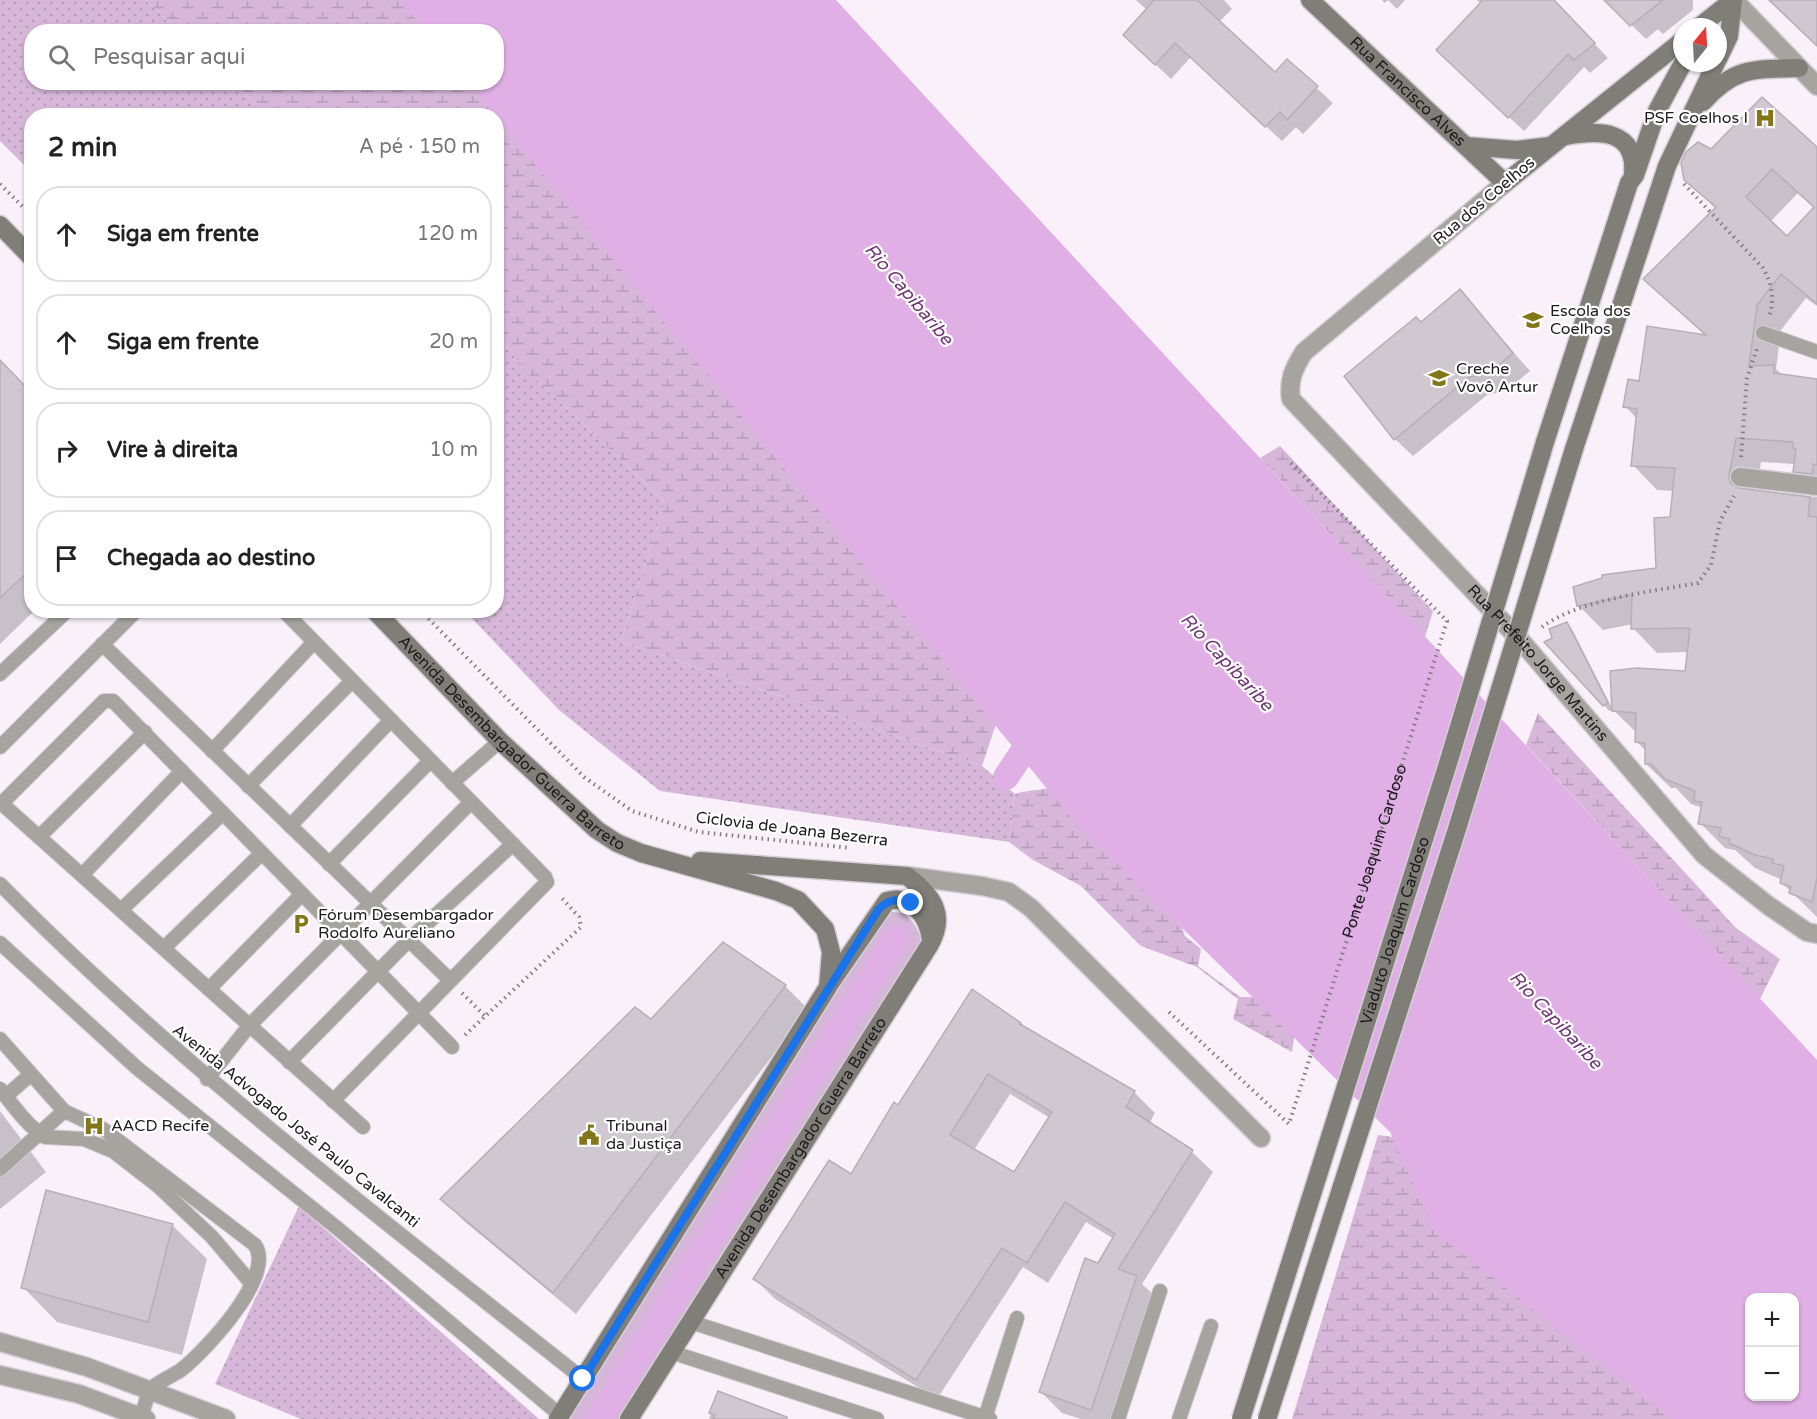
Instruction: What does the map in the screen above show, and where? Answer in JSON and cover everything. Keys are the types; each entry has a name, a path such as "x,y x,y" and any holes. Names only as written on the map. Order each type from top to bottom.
{"street":[{"name":"Rua Francisco Alves","path":"1310,0 1505,183"},
{"path":"1710,18 1733,0"},
{"path":"1719,18 1733,0"},
{"path":"1727,40 1733,0"},
{"path":"1733,0 1817,86"},
{"name":"Rua dos Coelhos","path":"1294,368 1304,352 1505,183 1673,48"},
{"path":"1687,119 1719,84 1735,74 1757,68 1799,68"},
{"path":"1629,183 1635,175 1661,101 1678,72"},
{"path":"1667,166 1687,119 1711,72"},
{"path":"1466,146 1517,150 1600,132 1620,139 1631,153 1633,162 1629,183"},
{"name":"Viaduto Joaquim Cardoso","path":"1267,1419 1454,841 1574,449 1667,166"},
{"name":"Viaduto Joaquim Cardoso","path":"1241,1419 1449,760 1545,442 1629,183"},
{"path":"0,225 24,250"},
{"name":"Rua Prefeito Jorge Martins","path":"1294,368 1290,387 1291,399 1522,642 1704,855 1769,906 1807,932 1817,934"},
{"path":"1740,477 1817,486"},
{"name":"Avenida Desembargador Guerra Barreto","path":"382,618 500,741 597,830 617,843 798,900 825,929 831,952 828,987 559,1417"},
{"name":"Avenida Desembargador Guerra Barreto","path":"663,858 907,876 1009,892 1031,908 1261,1138"},
{"name":"Avenida Desembargador Guerra Barreto","path":"629,1419 931,941 937,924 932,899 907,876"},
{"path":"828,987 878,910 887,901 896,899 911,903 922,913 929,923 931,941"},
{"path":"0,1342 87,1367 151,1389 226,1419"},
{"path":"0,1375 79,1394 144,1418"}],"lane":[{"path":"1763,333 1817,352"},
{"path":"0,674 60,618"},
{"path":"0,747 130,618"},
{"path":"291,618 513,844 547,882 544,888 449,979 333,1101"},
{"path":"212,751 314,642"},
{"path":"102,644 449,979"},
{"path":"248,786 352,681"},
{"path":"363,1127 1,802 104,701 114,701 452,1047"},
{"path":"290,826 391,720"},
{"path":"39,837 145,732"},
{"path":"452,783 500,741"},
{"path":"329,864 430,761"},
{"path":"82,875 182,771"},
{"path":"207,1078 249,1026 471,802"},
{"path":"121,910 223,813"},
{"path":"290,1062 409,940 513,844"},
{"path":"164,948 262,853"},
{"name":"Avenida Advogado José Paulo Cavalcanti","path":"0,884 69,954 207,1078 583,1379"},
{"path":"209,989 302,894"},
{"path":"0,943 136,1068 337,1228 559,1417"},
{"path":"0,1039 64,1111 103,1129 255,1245 260,1258 251,1283 228,1324 181,1370 151,1389 144,1418"},
{"path":"30,1075 3,1092 31,1127 45,1137 84,1139 113,1151 158,1186 212,1237 251,1283"},
{"path":"0,1168 64,1111"},
{"path":"1118,1419 1160,1291"},
{"path":"690,1322 988,1418 1017,1318"},
{"path":"1179,1419 1211,1326"},
{"path":"671,1352 877,1419"}],"path":[{"path":"1522,642 1556,617 1605,602 1698,583 1711,565 1720,521 1740,477 1743,409 1747,378 1772,299 1770,281 1763,268 1667,166"},
{"path":"0,184 24,208"},
{"name":"Ponte Joaquim Cardoso","path":"1166,1010 1289,1124 1447,621 1290,462"},
{"name":"Ciclovia de Joana Bezerra","path":"428,618 584,777 632,812 699,832 853,848"},
{"path":"452,1047 581,927 579,916 547,882"},
{"path":"449,979 485,1016"}],"green space":[{"path":"0,0 146,0 172,24 24,24 24,90 241,90 261,108 24,108 24,165 0,141"},
{"path":"146,0 439,0 458,24 172,24"},
{"path":"241,90 502,90 1000,712 982,766 621,641 665,502 524,368 504,344 504,108 261,108"},
{"path":"504,344 524,368 665,502 621,641 982,766 1015,794 1009,842 660,791 559,710 472,618 504,618"},
{"path":"1280,446 1433,611 1425,637 1260,458"},
{"path":"1538,713 1736,928 1780,959 1760,999 1526,745"},
{"path":"1053,786 1175,911 1185,936 1201,949 1198,966 1240,997 1263,997 1295,1031 1292,1052 1233,1019 1238,999 1197,967 1141,946 1081,886 1033,860 1009,842 1015,794"},
{"path":"892,912 904,913 915,925 922,940 622,1419 566,1419 877,920"},
{"path":"1378,1135 1400,1138 1708,1419 1292,1419"},
{"path":"299,1206 539,1419 301,1419 215,1384"}],"water":[{"name":"Rio Capibaribe","path":"399,0 836,0 1817,1060 1817,1419 1672,1419 1435,1232 1390,1132 1076,824 504,127 504,108 489,108 474,90 504,90 504,24 420,24"}],"building":[{"path":"1154,0 1197,0 1275,72 1287,59 1318,86 1287,120 1280,112 1265,127 1175,43 1155,65 1123,35"},
{"path":"1483,0 1554,0 1595,43 1574,60 1568,54 1508,118 1436,50"},
{"path":"1604,0 1663,0 1630,26"},
{"path":"1769,0 1817,0 1817,46"},
{"path":"1762,97 1817,147 1817,304 1781,274 1757,305 1749,366 1774,365 1774,373 1817,379 1817,465 1813,464 1812,474 1793,472 1796,449 1793,448 1793,442 1736,438 1729,476 1730,483 1739,488 1810,497 1808,516 1817,517 1817,878 1812,902 1789,893 1791,887 1780,883 1784,866 1772,863 1773,859 1755,855 1729,843 1730,839 1719,836 1721,828 1698,824 1702,802 1694,801 1695,791 1665,779 1651,764 1645,764 1645,743 1635,742 1636,713 1612,711 1610,671 1637,668 1685,671 1690,628 1631,629 1632,595 1577,606 1573,587 1602,578 1602,575 1656,568 1654,518 1670,517 1675,468 1631,466 1637,409 1623,407 1628,379 1639,381 1647,326 1706,335 1643,279 1716,207 1684,180 1681,163 1686,152 1698,142 1711,149","holes":["1772,169 1814,207 1787,236 1746,197"]},
{"name":"Creche Vovô Artur","path":"1460,289 1513,353 1488,374 1469,377 1394,440 1344,376 1416,317 1421,322"},
{"path":"0,360 24,385 24,576 0,598"},
{"path":"1567,622 1608,703 1603,706 1544,642 1552,638 1549,629"},
{"name":"Tribunal da Justiça","path":"723,942 786,985 553,1293 440,1199 635,1007 651,1019"},
{"path":"972,989 1020,1024 1135,1091 1126,1107 1193,1150 1118,1269 1137,1276 1091,1410 1039,1392 1085,1258 1098,1263 1115,1234 1065,1202 1027,1263 1002,1248 916,1380 753,1279 829,1160 851,1174 894,1102 898,1105","holes":["988,1074 1052,1112 1014,1172 950,1135"]},
{"path":"46,1190 173,1224 148,1322 21,1288"},
{"path":"718,1391 787,1417 787,1419 713,1419 715,1415 709,1413"}],"waterway":[{"path":"1006,777 1039,728"},
{"path":"599,1419 896,938"}],"place":[{"name":"PSF Coelhos I","path":"1765,118"},
{"name":"Escola dos Coelhos","path":"1533,320"},
{"name":"Creche Vovô Artur","path":"1439,378"},
{"name":"Fórum Desembargador Rodolfo Aureliano","path":"301,924"},
{"name":"AACD Recife","path":"94,1126"},
{"name":"Tribunal da Justiça","path":"589,1135"}],"route":[{"path":"583,1379 878,910 887,901 896,899 911,903"}]}
